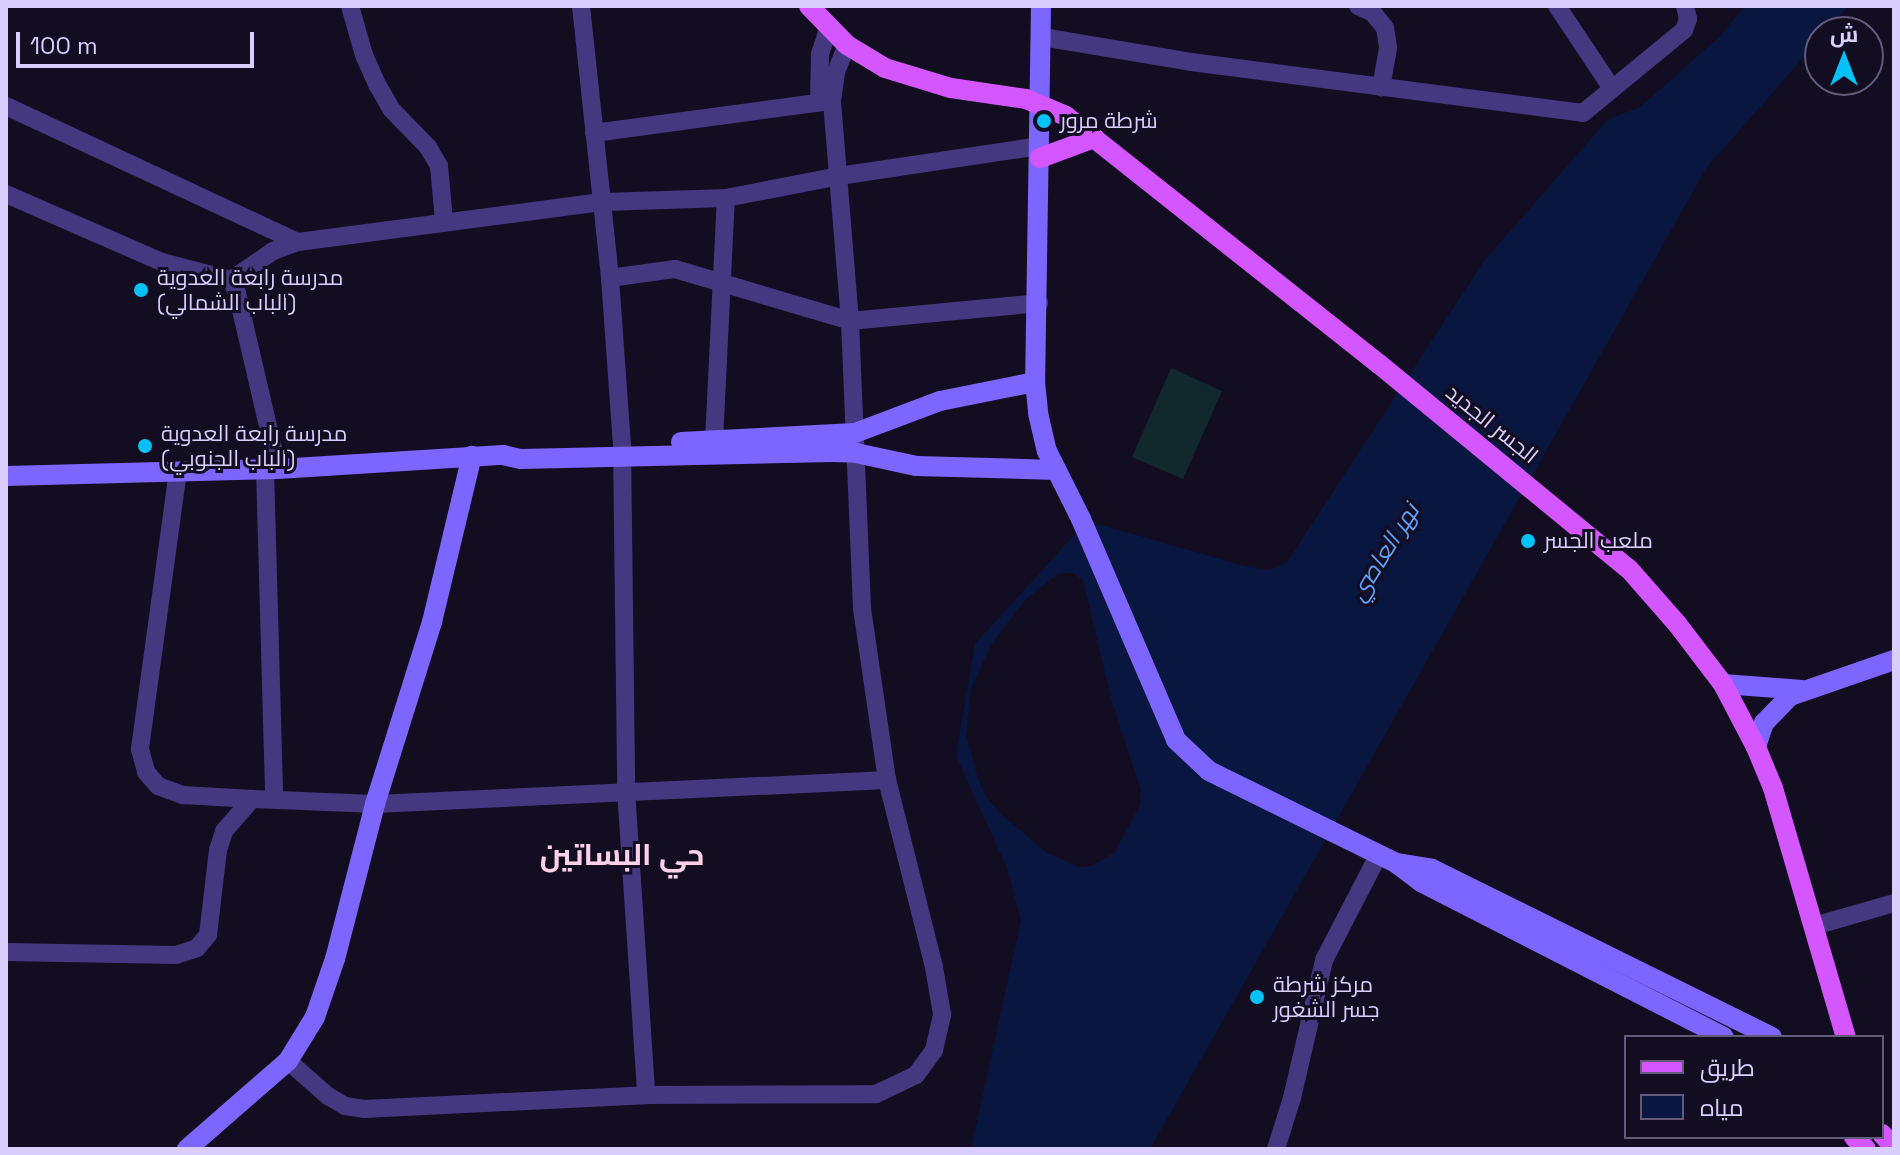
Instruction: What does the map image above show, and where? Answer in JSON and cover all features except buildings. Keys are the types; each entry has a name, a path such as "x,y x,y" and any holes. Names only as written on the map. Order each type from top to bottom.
{"main road":[{"name":"الجسر الجديد","path":"809,6 847,45 885,68 914,79 1039,103 1066,116 1574,521 1646,587 1723,684 1756,747 1773,788 1845,1035"},
{"path":"1040,152 1094,138"}],"street":[{"path":"350,6 364,55 378,86 392,110 428,147 439,166 444,221"},
{"path":"581,6 603,202 622,451 626,790 646,1095"},
{"path":"1041,6 1039,303 1035,382 1038,413 1047,451 1081,519 1169,726 1185,752 1209,771 1387,858 1421,882 1720,1035"},
{"path":"1557,6 1611,87"},
{"path":"1042,37 1191,62 1583,113 1684,30 1688,19 1685,6"},
{"path":"1370,8 1385,28 1388,48 1381,87"},
{"path":"288,1061 328,1096 345,1106 364,1109 646,1095 876,1094 916,1075 934,1050 942,1014 934,967 887,780 862,608 850,321 839,176 820,54 829,27"},
{"path":"826,102 847,45"},
{"path":"594,133 826,102"},
{"path":"6,106 298,242"},
{"path":"6,194 162,262 231,280 273,251 298,242 603,202 726,198 839,176 1040,152"},
{"path":"714,441 726,198"},
{"path":"610,278 675,269 721,280 850,321 1039,303"},
{"path":"231,280 237,293 272,469 274,799"},
{"path":"622,451 856,443 940,401 1035,382"},
{"path":"6,476 272,469 472,456 503,455 521,459 714,441 856,443 916,466 1056,470"},
{"path":"187,1149 288,1061 315,1017 335,959 375,804 432,622 472,456"},
{"path":"178,471 140,749 146,772 158,786 183,795 375,804 887,780"},
{"path":"1756,747 1771,712 1802,690 1894,660"},
{"path":"1723,684 1802,690"},
{"path":"6,952 176,955 197,948 208,935 212,917 221,840 252,799"},
{"path":"1387,858 1432,869 1768,1035"},
{"path":"1276,1149 1292,1098 1324,960 1387,858"},
{"path":"1814,926 1894,903"}],"green space":[{"path":"1171,368 1222,391 1183,479 1132,457"}],"water":[{"name":"نهر العاصي","path":"1745,6 1848,6 1840,16 1804,16 1804,57 1707,167 1150,1149 971,1149 1021,920 1007,868 956,756 975,644 1075,534 1098,524 1248,567 1270,570 1287,562 1484,261 1607,120 1640,107 1719,37","holes":["1059,573 1072,573 1083,580 1112,702 1141,790 1140,805 1115,852 1091,866 1079,867 1046,852 1003,816 986,797 966,734 971,689 992,643 1025,600"]}],"place":[{"name":"شرطة مرور","path":"1044,121"},
{"name":"مدرسة رابعة العدوية (الباب الشمالي)","path":"141,290"},
{"name":"مدرسة رابعة العدوية (الباب الجنوبي)","path":"145,446"},
{"name":"ملعب الجسر","path":"1528,541"},
{"name":"مركز شرطة جسر الشغور","path":"1257,997"}],"district":[{"name":"حي البساتين","path":"622,855"}]}
